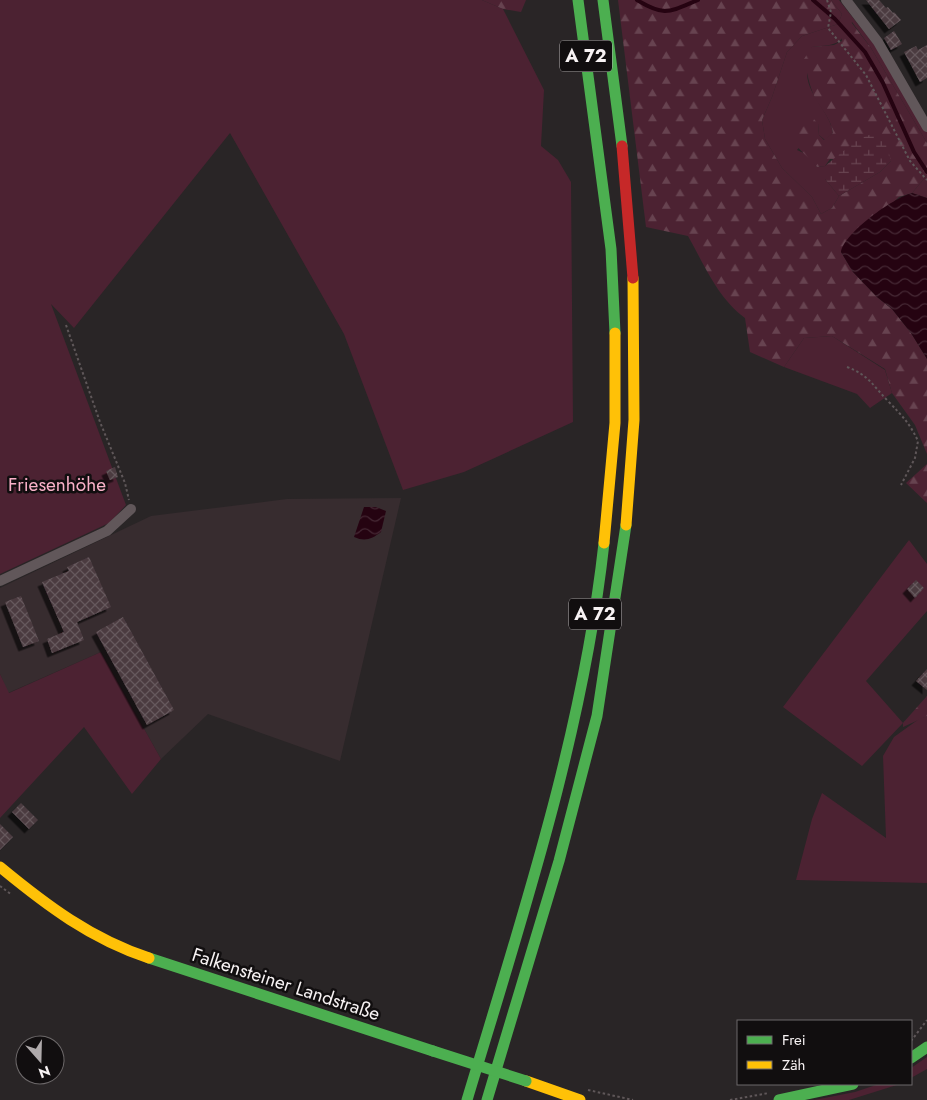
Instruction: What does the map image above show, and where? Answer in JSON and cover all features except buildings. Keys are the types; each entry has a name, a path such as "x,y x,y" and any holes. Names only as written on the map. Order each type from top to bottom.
{"main road":[{"name":"A 72","path":"467,1100 541,853 578,710 600,583 610,494 615,423 615,332 611,249 578,0"},
{"name":"A 72","path":"487,1100 559,857 597,714 620,583 634,420 634,326 630,245 616,96 603,0"},
{"name":"Falkensteiner Landstraße","path":"0,867 64,918 95,938 122,949 526,1080 580,1100"},
{"path":"912,1057 927,1047"},
{"path":"779,1100 847,1085"}],"street":[{"path":"846,0 878,42 927,127"},
{"path":"0,581 107,532 131,509"}],"path":[{"path":"827,0 831,12 828,28 866,75 910,161 927,180"},
{"path":"66,325 100,422 125,483 131,509"},
{"path":"847,367 860,372 873,382 888,402 901,412 918,441 916,458 900,485"},
{"path":"912,1039 927,1020"}],"shaded area":[{"path":"401,498 340,761 208,714 161,759 101,652 8,693 0,674 0,588 151,516 287,499"}],"green space":[{"name":"Friesenhöhe","path":"0,0 482,0 503,9 544,90 541,146 558,160 571,182 573,422 464,472 403,490 344,334 230,133 74,328 51,304 126,505 109,523 0,574"},
{"path":"482,0 526,0 521,12 503,9"},
{"path":"618,0 831,0 842,14 838,24 802,36 787,52 762,120 765,139 782,168 812,197 821,214 832,208 839,196 880,172 891,161 830,159 825,166 817,167 800,150 791,135 790,128 799,116 809,113 818,124 819,135 824,140 833,133 828,119 813,93 804,59 812,47 834,45 842,41 841,30 847,22 851,22 871,48 927,143 927,175 912,193 899,197 841,252 853,272 877,297 892,309 911,333 927,359 927,454 915,425 892,393 885,369 832,336 804,338 784,367 750,352 745,318 735,310 719,291 688,236 646,227"},
{"path":"831,0 839,0 887,61 927,132 927,143 871,48 852,22 841,40 833,44 812,47 807,75 811,90 828,118 833,133 825,140 819,135 818,124 797,150 808,155 817,167 825,166 825,179 839,196 832,208 821,214 812,197 782,168 765,139 762,120 787,52 802,36 838,24 842,14"},
{"path":"875,133 884,135 891,161 880,172 839,196 825,179 825,166 858,139"},
{"path":"927,175 927,198 912,193"},
{"path":"832,336 885,370 892,393 870,408 857,394 784,367 804,338"},
{"path":"927,464 927,503 906,483"},
{"path":"909,540 927,564 927,611 866,681 903,723 862,766 783,707"},
{"path":"101,652 161,759 132,794 84,727 0,818 0,674 9,693"},
{"path":"927,696 927,716 903,727 903,723"},
{"path":"927,716 927,883 796,880 812,819 822,793 886,838 883,756 894,737 919,719"},
{"path":"927,1057 927,1069 912,1077 912,1067"},
{"path":"876,1085 897,1085 849,1100 814,1100 855,1092"}],"water":[{"path":"912,193 927,198 927,359 911,333 892,309 877,297 853,272 841,252 844,244 860,226 893,202"},
{"path":"364,507 376,507 386,511 381,532 371,538 358,539 354,537"}],"waterway":[{"path":"637,0 661,11 673,10 698,0"},
{"path":"813,0 835,19 865,52 883,83 914,152 927,172"}],"traffic: fast":[{"path":"578,0 611,249 615,333"},
{"path":"603,0 622,146"},
{"path":"487,1100 559,861 597,716 626,525"},
{"path":"467,1100 529,894 566,755 594,614 604,543"},
{"path":"149,958 433,1051"},
{"path":"912,1057 927,1047"},
{"path":"433,1051 526,1081"},
{"path":"779,1100 848,1085"}],"traffic: slow":[{"path":"626,525 634,420 633,278"},
{"path":"604,543 615,423 615,333"},
{"path":"0,867 35,895 88,931 149,958"},
{"path":"526,1081 580,1100"}],"traffic: jam":[{"path":"622,146 633,278"}]}
